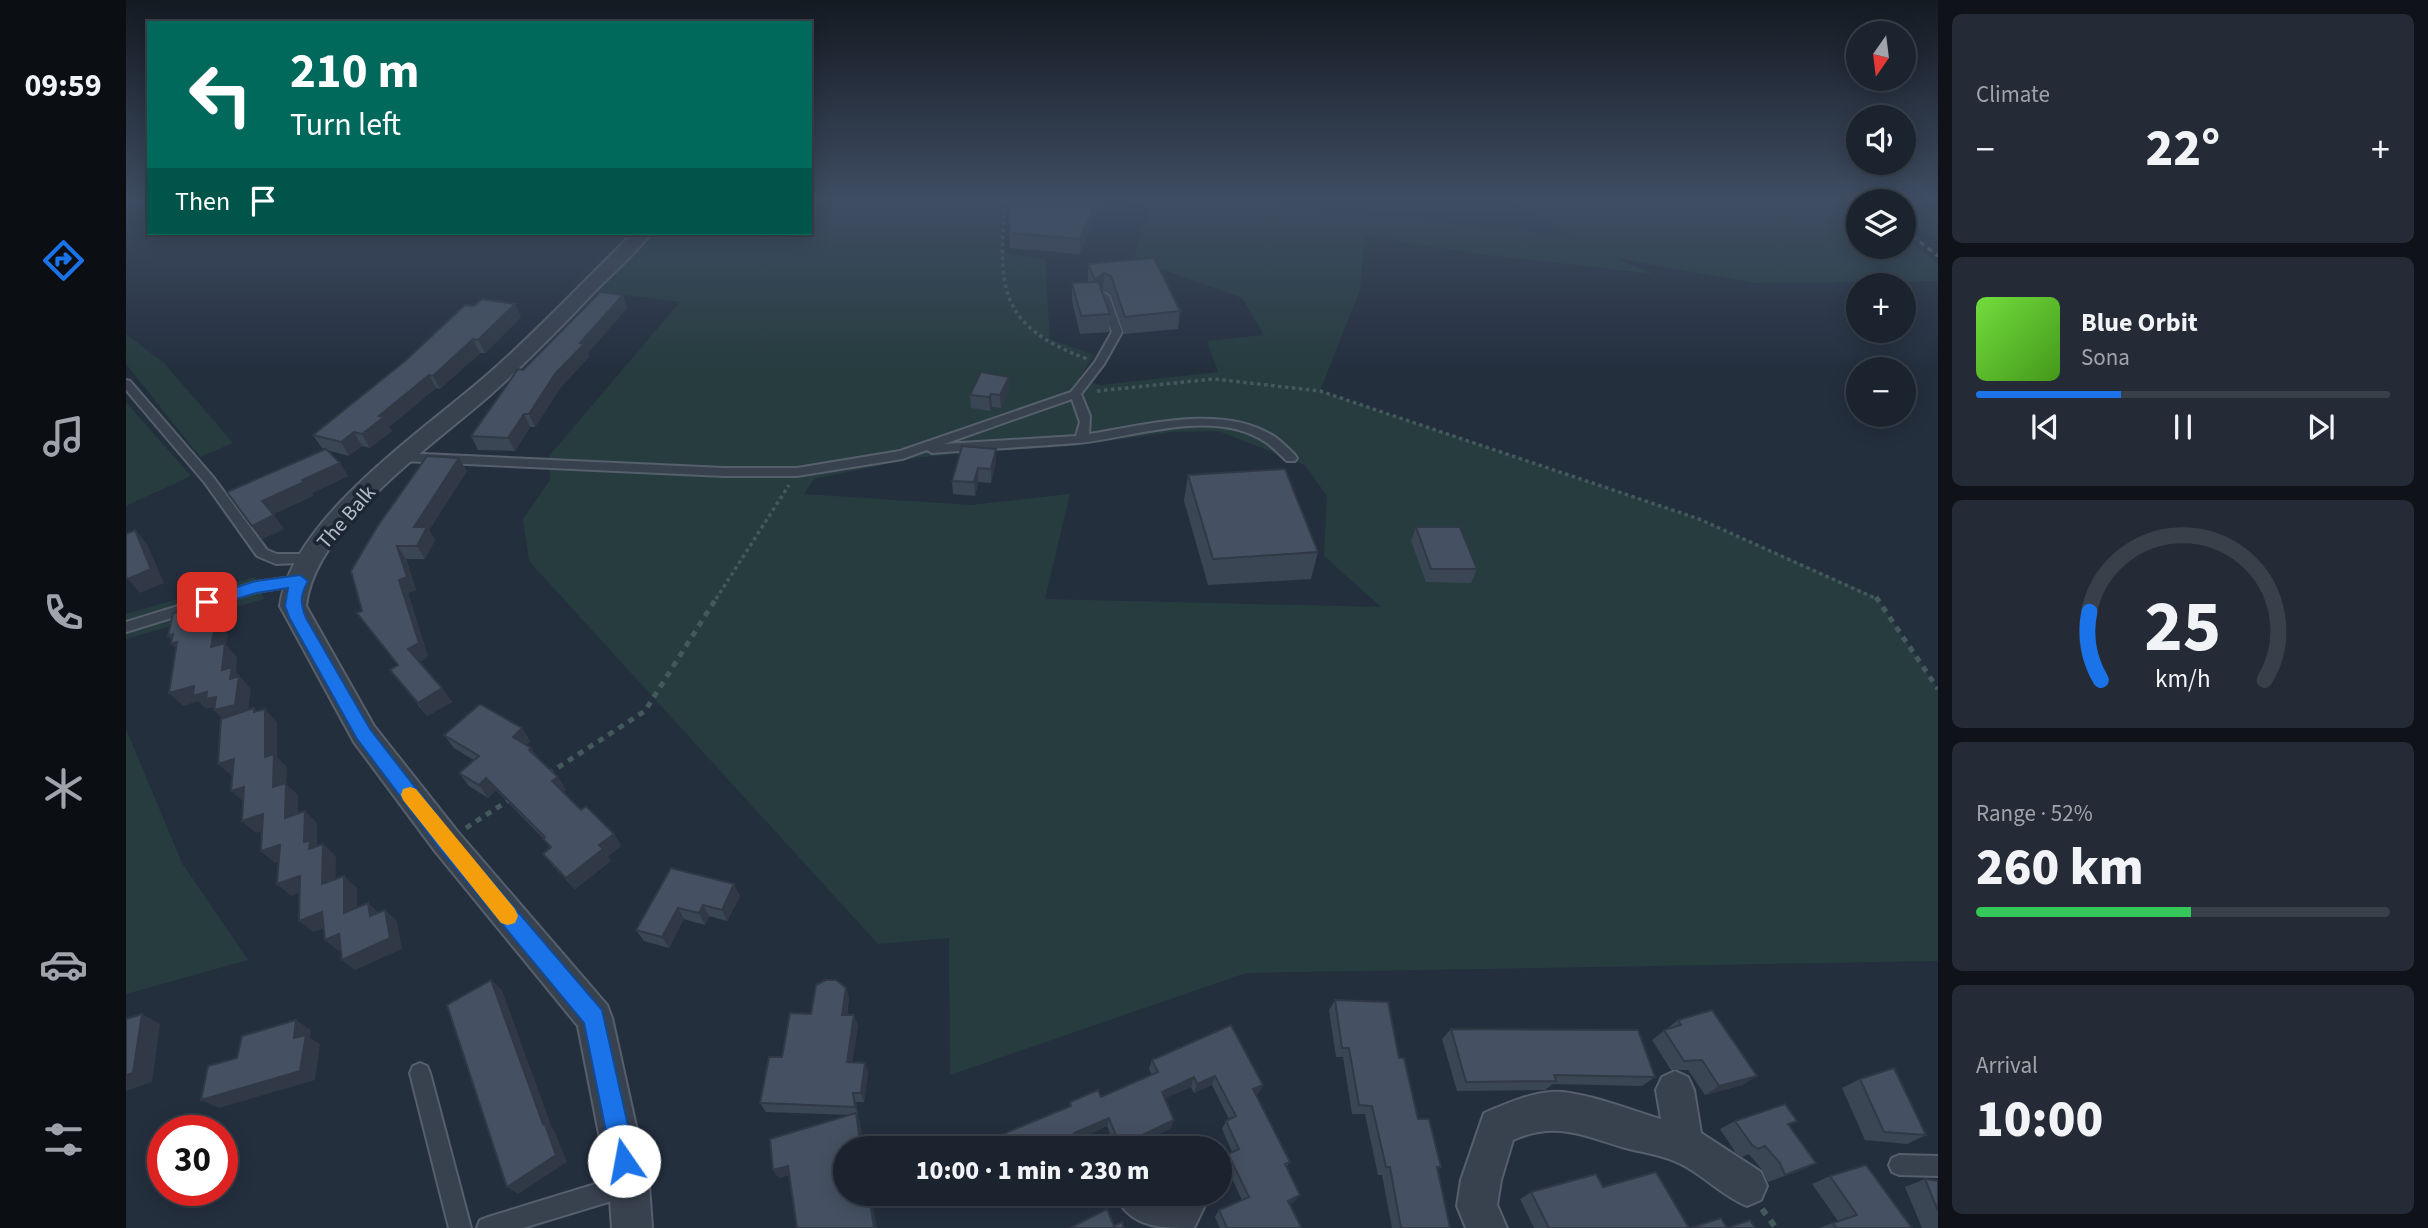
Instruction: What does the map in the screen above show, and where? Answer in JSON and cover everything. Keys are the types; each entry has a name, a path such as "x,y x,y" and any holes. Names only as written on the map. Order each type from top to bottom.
{"street":[{"name":"The Balk","path":"619,255 483,389 402,457 338,519 320,541 293,593 293,606 364,734 446,842 594,1018 629,1185 632,1228"},
{"path":"1675,1090 1684,1144"},
{"path":"1487,1228 1478,1206 1488,1154 1497,1127 1523,1116 1554,1110 1594,1117 1619,1127 1684,1144 1747,1186"},
{"path":"1156,1206 1180,1216"}],"lane":[{"path":"402,457 724,472 797,472 902,455 1075,394 1099,365 1117,332 1104,296"},
{"path":"126,383 209,480 262,553 306,570"},
{"path":"1075,394 1087,421 1080,439"},
{"path":"916,450 1080,439 1163,425 1220,424 1247,429 1267,437 1282,447 1291,458"},
{"path":"126,627 306,570"},
{"path":"420,1073 460,1228"},
{"path":"1899,1165 1938,1166"},
{"path":"488,1228 629,1185"}],"path":[{"path":"1001,255 1003,285 1019,316 1046,342 1099,365"},
{"path":"1075,394 1214,379 1320,391 1699,519 1876,597 1938,689"},
{"path":"539,780 645,711 797,472"},
{"path":"446,842 516,795"}],"green space":[{"path":"630,255 1018,255 1045,259 1050,339 1094,355 1079,379 1100,385 1218,372 1207,341 1264,335 1242,298 1134,259 1135,255 1363,255 1360,290 1320,391 1699,519 1876,597 1938,689 1938,961 1246,973 950,1075 949,938 878,944 529,561 523,519 550,480 549,456 680,302 592,291","holes":["1218,431 1305,465 1327,496 1324,556 1381,607 1045,599 1070,494 971,505 804,494 814,479 922,457 1081,445 1172,432"]},
{"path":"1491,255 1846,255 1846,259 1916,259 1916,255 1928,255 1938,263 1938,281 1916,281 1916,273 1846,273 1846,282 1754,283 1614,258 1654,274"},
{"path":"126,334 164,363 233,443 200,457 126,364"},
{"path":"126,402 191,476 126,506"},
{"path":"255,577 264,599 126,639 126,614"},
{"path":"126,729 182,863 248,960 126,994"}],"building":[{"path":"1154,258 1180,311 1125,317 1111,276 1104,273 1097,278 1110,314 1081,316 1072,283 1096,282 1088,264"},
{"path":"600,292 623,295 580,343 584,344 555,374 529,414 524,414 508,438 471,436 518,369 523,370"},
{"path":"482,299 515,304 478,340 473,339 433,376 429,375 379,416 384,417 362,434 354,432 341,442 313,435 405,361 465,305 474,306"},
{"path":"981,372 1009,377 1000,395 970,395"},
{"path":"962,446 996,449 991,469 978,468 974,482 952,481"},
{"path":"326,449 340,463 262,501 274,515 252,526 227,492"},
{"path":"427,456 459,458 414,527 427,527 417,546 397,546 407,577 399,580 419,643 408,649 442,688 418,703 390,670 398,665 357,613 362,611 351,571 377,527"},
{"path":"1285,469 1318,552 1213,559 1188,475"},
{"path":"1416,527 1460,527 1477,569 1431,569"},
{"path":"135,530 151,569 128,579 126,534"},
{"path":"205,606 201,625 216,621 211,647 225,643 222,670 232,667 230,679 239,676 235,705 214,710 216,697 206,699 207,692 193,696 194,686 169,693 177,642 171,644 173,634 168,636 173,613"},
{"path":"480,704 522,728 513,737 531,748 529,750 558,777 552,781 581,810 586,806 614,834 599,845 603,849 566,878 543,854 551,847 543,839 545,837 486,778 479,785 459,773 479,756 444,735"},
{"path":"254,708 254,712 265,709 265,757 274,754 273,787 286,783 285,818 305,811 304,842 310,840 309,849 323,844 322,884 344,876 344,913 368,903 370,916 385,910 390,938 342,960 339,934 325,940 322,912 299,921 300,876 277,884 280,845 261,851 263,814 242,821 244,787 231,791 234,759 218,764 221,719"},
{"path":"671,868 734,884 722,910 703,905 699,913 678,908 662,937 636,930"},
{"path":"491,980 556,1155 507,1187 447,1005"},
{"path":"826,980 836,980 846,988 842,1015 854,1015 847,1062 865,1063 861,1093 853,1093 855,1107 760,1103 769,1057 782,1057 790,1013 811,1014 816,985"},
{"path":"1335,1000 1388,1002 1399,1058 1404,1058 1418,1119 1429,1119 1441,1167 1437,1167 1450,1228 1401,1228 1390,1167 1386,1167 1372,1106 1359,1105 1349,1048 1342,1048"},
{"path":"1712,1010 1757,1076 1719,1086 1702,1060 1684,1061 1664,1030 1681,1025 1678,1020"},
{"path":"142,1014 133,1073 126,1075 126,1019"},
{"path":"296,1020 294,1038 306,1035 300,1071 201,1100 208,1066 237,1058 242,1036"},
{"path":"1231,1025 1263,1085 1253,1089 1290,1162 1285,1164 1300,1195 1288,1201 1301,1227 1227,1228 1219,1210 1249,1197 1232,1162 1232,1152 1239,1149 1226,1121 1236,1116 1215,1076 1197,1084 1194,1077 1162,1092 1174,1120 1144,1134 1145,1136 1116,1136 1109,1118 1074,1133 1075,1136 1004,1136 1003,1134 1071,1106 1070,1102 1098,1090 1101,1097 1158,1072 1152,1060"},
{"path":"1451,1029 1638,1030 1655,1077 1554,1075 1556,1081 1466,1082"},
{"path":"1894,1068 1926,1135 1884,1132 1860,1079"},
{"path":"1785,1104 1797,1121 1788,1124 1816,1163 1785,1175 1780,1163 1765,1146 1758,1149 1752,1145 1735,1121"},
{"path":"856,1113 859,1136 833,1136 833,1206 871,1206 874,1228 797,1228 788,1166 773,1170 770,1139"},
{"path":"1866,1165 1912,1228 1836,1228 1833,1223 1857,1215 1830,1176"},
{"path":"1656,1172 1689,1228 1549,1228 1531,1192 1596,1174 1603,1187"},
{"path":"1925,1179 1938,1181 1938,1211"},
{"path":"1107,1209 1114,1226 1122,1222 1124,1228 1070,1228"},
{"path":"1721,1218 1727,1228 1691,1228"},
{"path":"1750,1220 1755,1228 1727,1228"}],"slow traffic":[{"path":"410,795 508,916"}],"route":[{"path":"207,602 256,587 300,581 293,593 293,606 298,619 364,734 446,842 594,1018 624,1161"}]}
